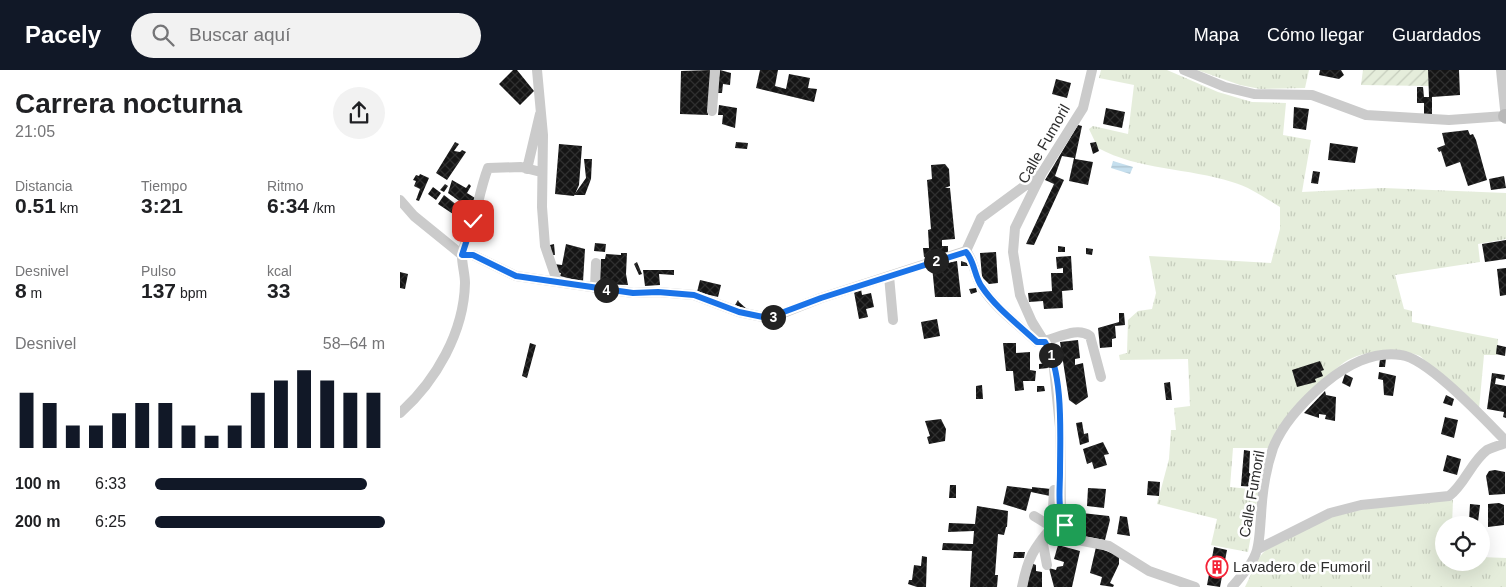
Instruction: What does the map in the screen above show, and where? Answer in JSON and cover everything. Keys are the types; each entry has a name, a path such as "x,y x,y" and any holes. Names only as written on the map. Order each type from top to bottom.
{"street":[{"path":"537,70 542,106 541,172 546,246 557,281"},
{"path":"712,111 715,70"},
{"name":"Calle Fumoril","path":"1083,541 1072,534 1061,517 1060,457 1054,368 1050,351 1032,322 1020,295 1012,238 1014,228 1042,173 1083,108 1092,70"},
{"path":"1184,70 1225,87 1254,94 1312,95 1366,115 1449,120 1506,117 1501,70"},
{"path":"527,169 542,106"},
{"path":"400,413 413,401 434,374 451,343 459,320 465,283 462,255 488,168 527,169 541,172"},
{"path":"400,200 414,216 462,255 473,255 516,276 633,293 658,292 694,295 744,313 773,316 966,252 981,218 1042,173"},
{"path":"966,252 972,260 977,277 985,292 1037,342 1045,342 1071,334 1087,334 1092,341 1100,377"},
{"path":"595,288 596,263"},
{"path":"889,276 893,320"},
{"name":"Calle Fumoril","path":"1232,587 1252,563 1258,549 1261,511 1274,448 1283,430 1306,400 1339,371 1355,362 1391,354 1402,354 1414,359 1469,404 1506,442 1488,450 1475,463 1457,490 1449,496 1361,505 1330,513 1258,549"},
{"name":"Calle Fumoril","path":"1052,527 1053,496 1060,457"},
{"path":"1034,516 1052,527 1062,537 1109,546 1149,571 1195,587"},
{"path":"1022,587 1029,556 1052,527"},
{"path":"1042,539 1047,565"}],"green space":[{"path":"1101,70 1167,70 1218,92 1252,102 1286,103 1283,135 1311,140 1302,192 1383,188 1506,193 1506,239 1478,244 1480,262 1395,275 1404,309 1412,311 1412,322 1498,339 1497,355 1484,355 1479,409 1420,356 1393,351 1364,354 1348,360 1329,375 1269,448 1233,448 1230,487 1259,490 1248,552 1211,545 1217,519 1157,504 1169,459 1171,430 1176,430 1174,408 1190,406 1188,359 1120,360 1119,355 1127,353 1128,320 1138,311 1152,309 1156,293 1149,256 1271,263 1280,229 1280,207 1239,184 1216,177 1130,161 1098,148 1089,129 1093,126 1128,134 1134,85 1099,78"},
{"path":"1197,70 1309,70 1305,88 1260,89 1240,85"},
{"path":"1363,70 1428,70 1429,86 1361,85"},
{"path":"1453,500 1452,516 1435,516 1435,571 1490,571 1490,557 1506,558 1506,587 1245,587 1262,553 1287,536 1308,525 1355,511"}],"water":[{"path":"1113,161 1133,167 1130,174 1111,168"}],"building":[{"path":"513,70 517,70 534,91 520,105 499,84"},
{"path":"711,70 708,115 680,114 681,71"},
{"path":"720,70 731,73 730,85 723,84 722,93 717,93"},
{"path":"760,70 778,70 775,86 786,89 789,74 810,78 808,88 817,89 814,102 756,88"},
{"path":"1320,70 1341,70 1344,75 1339,79 1319,75"},
{"path":"1428,70 1459,70 1460,95 1432,97 1432,115 1424,115 1424,103 1417,103 1417,87 1423,87 1424,97 1429,97"},
{"path":"1056,79 1071,83 1067,98 1052,94"},
{"path":"719,105 737,108 735,128 722,124 723,115 718,115"},
{"path":"1294,107 1309,109 1306,130 1293,128"},
{"path":"1106,108 1125,112 1122,128 1103,124"},
{"path":"1078,125 1082,126 1075,159 1093,162 1088,185 1069,181 1074,158 1062,156 1055,176 1064,180 1034,245 1026,244 1054,184 1045,180"},
{"path":"1468,130 1470,135 1473,134 1476,140 1487,180 1468,186 1460,162 1446,167 1441,151 1439,152 1437,148 1445,145 1442,133"},
{"path":"455,142 459,144 454,151 460,152 462,150 466,152 447,180 436,173"},
{"path":"736,142 748,143 747,149 735,148"},
{"path":"1096,142 1099,151 1093,154 1090,143"},
{"path":"1330,143 1358,147 1355,163 1328,160"},
{"path":"559,144 582,146 579,185 574,196 555,194"},
{"path":"584,159 592,159 591,179 585,195 574,195 586,178"},
{"path":"945,164 949,169 950,186 945,188 950,188 955,239 942,240 942,246 948,246 948,254 931,260 930,256 924,257 923,248 929,248 928,230 931,229 927,180 932,179 931,165"},
{"path":"1313,171 1320,172 1318,184 1311,183"},
{"path":"420,174 429,178 419,201 416,200 420,189 414,186 416,181 413,180 416,175 419,176"},
{"path":"1504,176 1506,188 1491,190 1489,179"},
{"path":"452,180 466,188 469,184 471,186 467,193 475,198 469,208 448,193"},
{"path":"445,184 448,186 444,192 440,190"},
{"path":"433,187 441,193 436,200 428,194"},
{"path":"444,195 458,206 460,202 474,211 472,215 460,208 457,213 454,211 453,214 438,204"},
{"path":"1506,240 1506,259 1485,262 1482,244"},
{"path":"595,243 606,244 605,252 594,251"},
{"path":"554,244 555,255 552,255 550,245"},
{"path":"566,244 585,249 583,282 560,276 561,273 556,272 554,264 562,265"},
{"path":"1058,246 1065,247 1065,252 1058,252"},
{"path":"1086,248 1093,249 1092,255 1086,254"},
{"path":"996,252 998,283 989,284 982,277 980,253"},
{"path":"621,253 627,253 626,274 628,285 599,284 601,259 605,259 606,254 621,255"},
{"path":"1071,256 1073,290 1062,291 1063,308 1044,309 1043,301 1029,302 1028,293 1052,291 1051,273 1063,273 1063,268 1057,269 1056,257"},
{"path":"957,261 961,297 935,297 932,266"},
{"path":"961,261 970,264 971,266 961,266"},
{"path":"637,262 642,274 639,275 634,264"},
{"path":"1506,268 1506,295 1500,296 1497,269"},
{"path":"643,270 674,270 674,275 659,274 660,285 645,286"},
{"path":"400,272 408,274 405,289 400,288"},
{"path":"700,280 721,285 718,297 697,292"},
{"path":"976,288 977,292 971,294 969,289"},
{"path":"861,289 862,295 871,293 874,307 866,309 868,317 859,319 854,292"},
{"path":"738,300 739,302 748,310 735,305"},
{"path":"1119,313 1124,313 1125,325 1115,326 1116,338 1112,339 1112,347 1100,348 1098,328 1119,322"},
{"path":"937,319 940,336 924,339 921,322"},
{"path":"1078,340 1080,358 1075,359 1075,365 1083,363 1088,397 1076,405 1069,400 1060,342"},
{"path":"530,343 536,345 527,378 522,376"},
{"path":"1003,343 1016,343 1016,353 1030,352 1030,370 1036,371 1035,381 1023,381 1024,390 1015,391 1013,371 1006,371"},
{"path":"1497,345 1506,347 1505,356 1496,354"},
{"path":"1386,358 1385,367 1379,367 1380,359"},
{"path":"1320,361 1324,370 1321,371 1323,376 1315,379 1316,382 1297,387 1292,370"},
{"path":"1047,363 1048,368 1039,369 1039,364"},
{"path":"1379,372 1396,376 1393,396 1384,395 1383,380 1378,379"},
{"path":"1492,373 1505,375 1504,380 1496,378 1495,384 1506,386 1506,418 1503,417 1504,412 1487,409"},
{"path":"1345,374 1353,378 1350,387 1342,383"},
{"path":"1170,382 1172,400 1166,400 1164,383"},
{"path":"982,385 983,399 976,399 976,386"},
{"path":"1037,386 1044,386 1045,391 1037,392"},
{"path":"1325,391 1326,395 1336,397 1335,421 1325,419 1326,415 1319,414 1319,418 1304,413"},
{"path":"1446,395 1454,399 1452,406 1443,403"},
{"path":"1445,417 1458,420 1454,438 1441,434"},
{"path":"941,419 946,429 945,441 929,444 927,437 930,436 925,421"},
{"path":"1082,422 1084,434 1088,433 1089,442 1080,445 1076,423"},
{"path":"1103,442 1109,454 1104,455 1107,465 1094,469 1092,462 1087,464 1083,449"},
{"path":"1244,450 1250,451 1249,473 1256,475 1256,487 1241,486"},
{"path":"1447,455 1461,459 1457,475 1443,471"},
{"path":"1489,471 1505,472 1505,494 1489,495 1486,476"},
{"path":"1148,481 1160,482 1159,496 1147,495"},
{"path":"950,485 956,485 956,498 949,498"},
{"path":"1007,486 1051,489 1050,496 1031,492 1026,511 1003,504"},
{"path":"1088,488 1106,489 1104,508 1087,506"},
{"path":"1499,503 1504,505 1504,525 1490,527 1488,504"},
{"path":"1470,504 1480,505 1479,516 1469,516"},
{"path":"977,506 1008,511 1007,527 1004,535 998,534 995,575 998,575 997,587 970,587 972,551 942,550 943,543 973,544 974,531 948,532 949,523 975,524"},
{"path":"1082,513 1109,516 1110,520 1105,540 1083,536 1085,525 1080,525"},
{"path":"1120,516 1127,517 1130,536 1117,534"},
{"path":"1058,545 1080,551 1072,587 1054,587 1049,568 1056,570 1057,567 1063,566 1064,562 1054,559"},
{"path":"1096,547 1119,556 1119,564 1110,583 1114,585 1113,587 1100,585 1102,577 1090,573"},
{"name":"Lavadero de Fumoril","path":"1214,547 1227,550 1220,587 1207,585"},
{"path":"1014,552 1025,552 1024,558 1013,558"},
{"path":"922,556 927,557 926,587 917,587 908,584 909,580 912,580 914,565 921,566"},
{"path":"1031,563 1036,565 1036,571 1042,572 1042,587 1027,587"}],"place":[{"name":"Lavadero de Fumoril","path":"1217,567"}],"route":[{"path":"473,221 462,255 473,255 481,258 516,276 633,293 658,292 694,295 716,301 739,312 763,317 773,316 821,298 851,290 867,282 966,252 972,260 977,277 985,292 1037,342 1045,342 1050,351 1058,397 1060,427 1059,503 1061,517 1065,525"}]}
